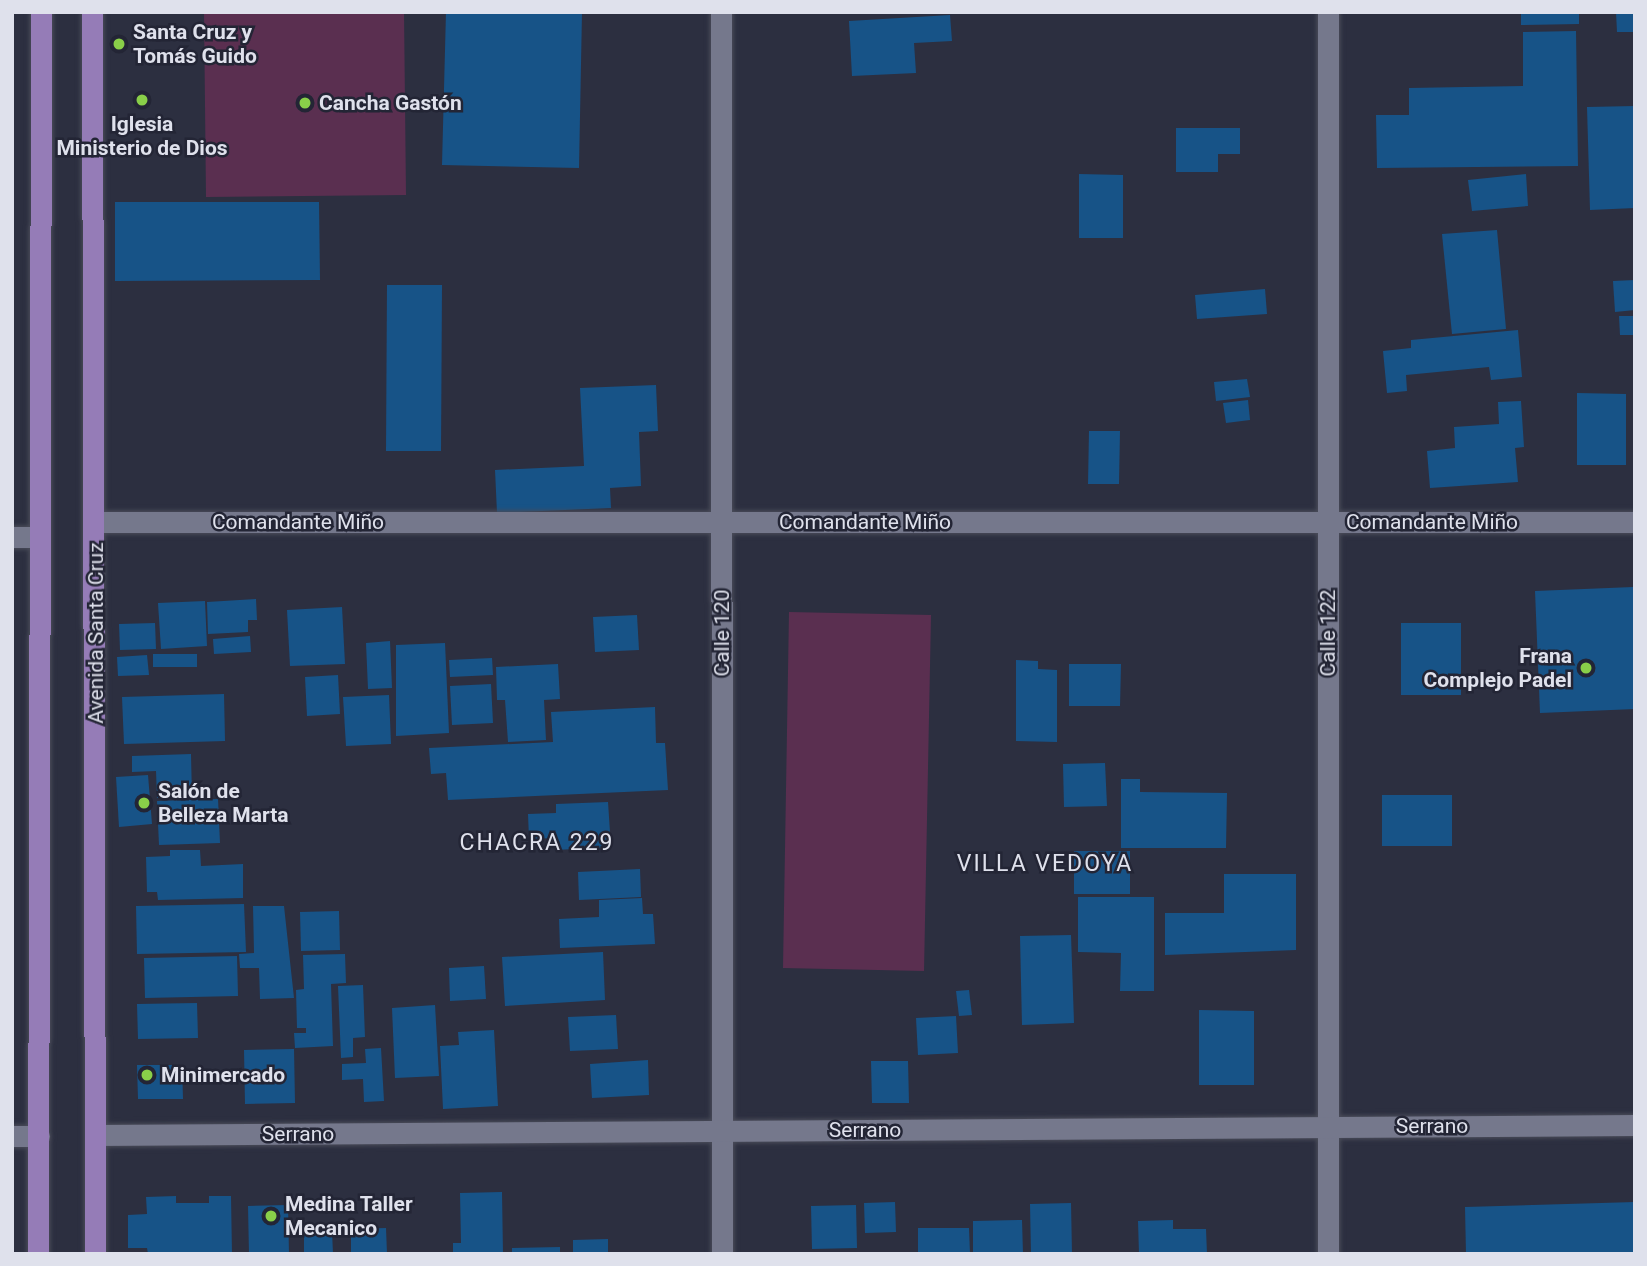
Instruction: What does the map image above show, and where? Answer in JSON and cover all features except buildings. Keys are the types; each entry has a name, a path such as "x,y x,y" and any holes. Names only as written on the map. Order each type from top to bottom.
{"main road":[{"path":"38,1254 41,12"},
{"name":"Avenida Santa Cruz","path":"92,12 96,522 95,1254"}],"street":[{"name":"Calle 120","path":"722,12 722,1254"},
{"name":"Calle 122","path":"1328,12 1328,1254"},
{"name":"Comandante Miño","path":"96,522 1635,522"},
{"path":"12,537 40,537"},
{"name":"Serrano","path":"96,1135 1635,1125"},
{"path":"12,1136 38,1136"}],"shaded area":[{"name":"Cancha Gastón","path":"204,12 404,12 406,195 206,197"},
{"path":"789,612 931,615 924,971 783,968"}],"place":[{"name":"Santa Cruz y Tomás Guido","path":"119,44"},
{"name":"Iglesia Ministerio de Dios","path":"142,100"},
{"name":"Cancha Gastón","path":"305,103"},
{"name":"Frana Complejo Padel","path":"1586,668"},
{"name":"Salón de Belleza Marta","path":"144,803"},
{"name":"Minimercado","path":"147,1075"},
{"name":"Medina Taller Mecanico","path":"271,1216"}],"district":[{"name":"CHACRA 229","path":"537,843"},
{"name":"VILLA VEDOYA","path":"1045,864"}]}
